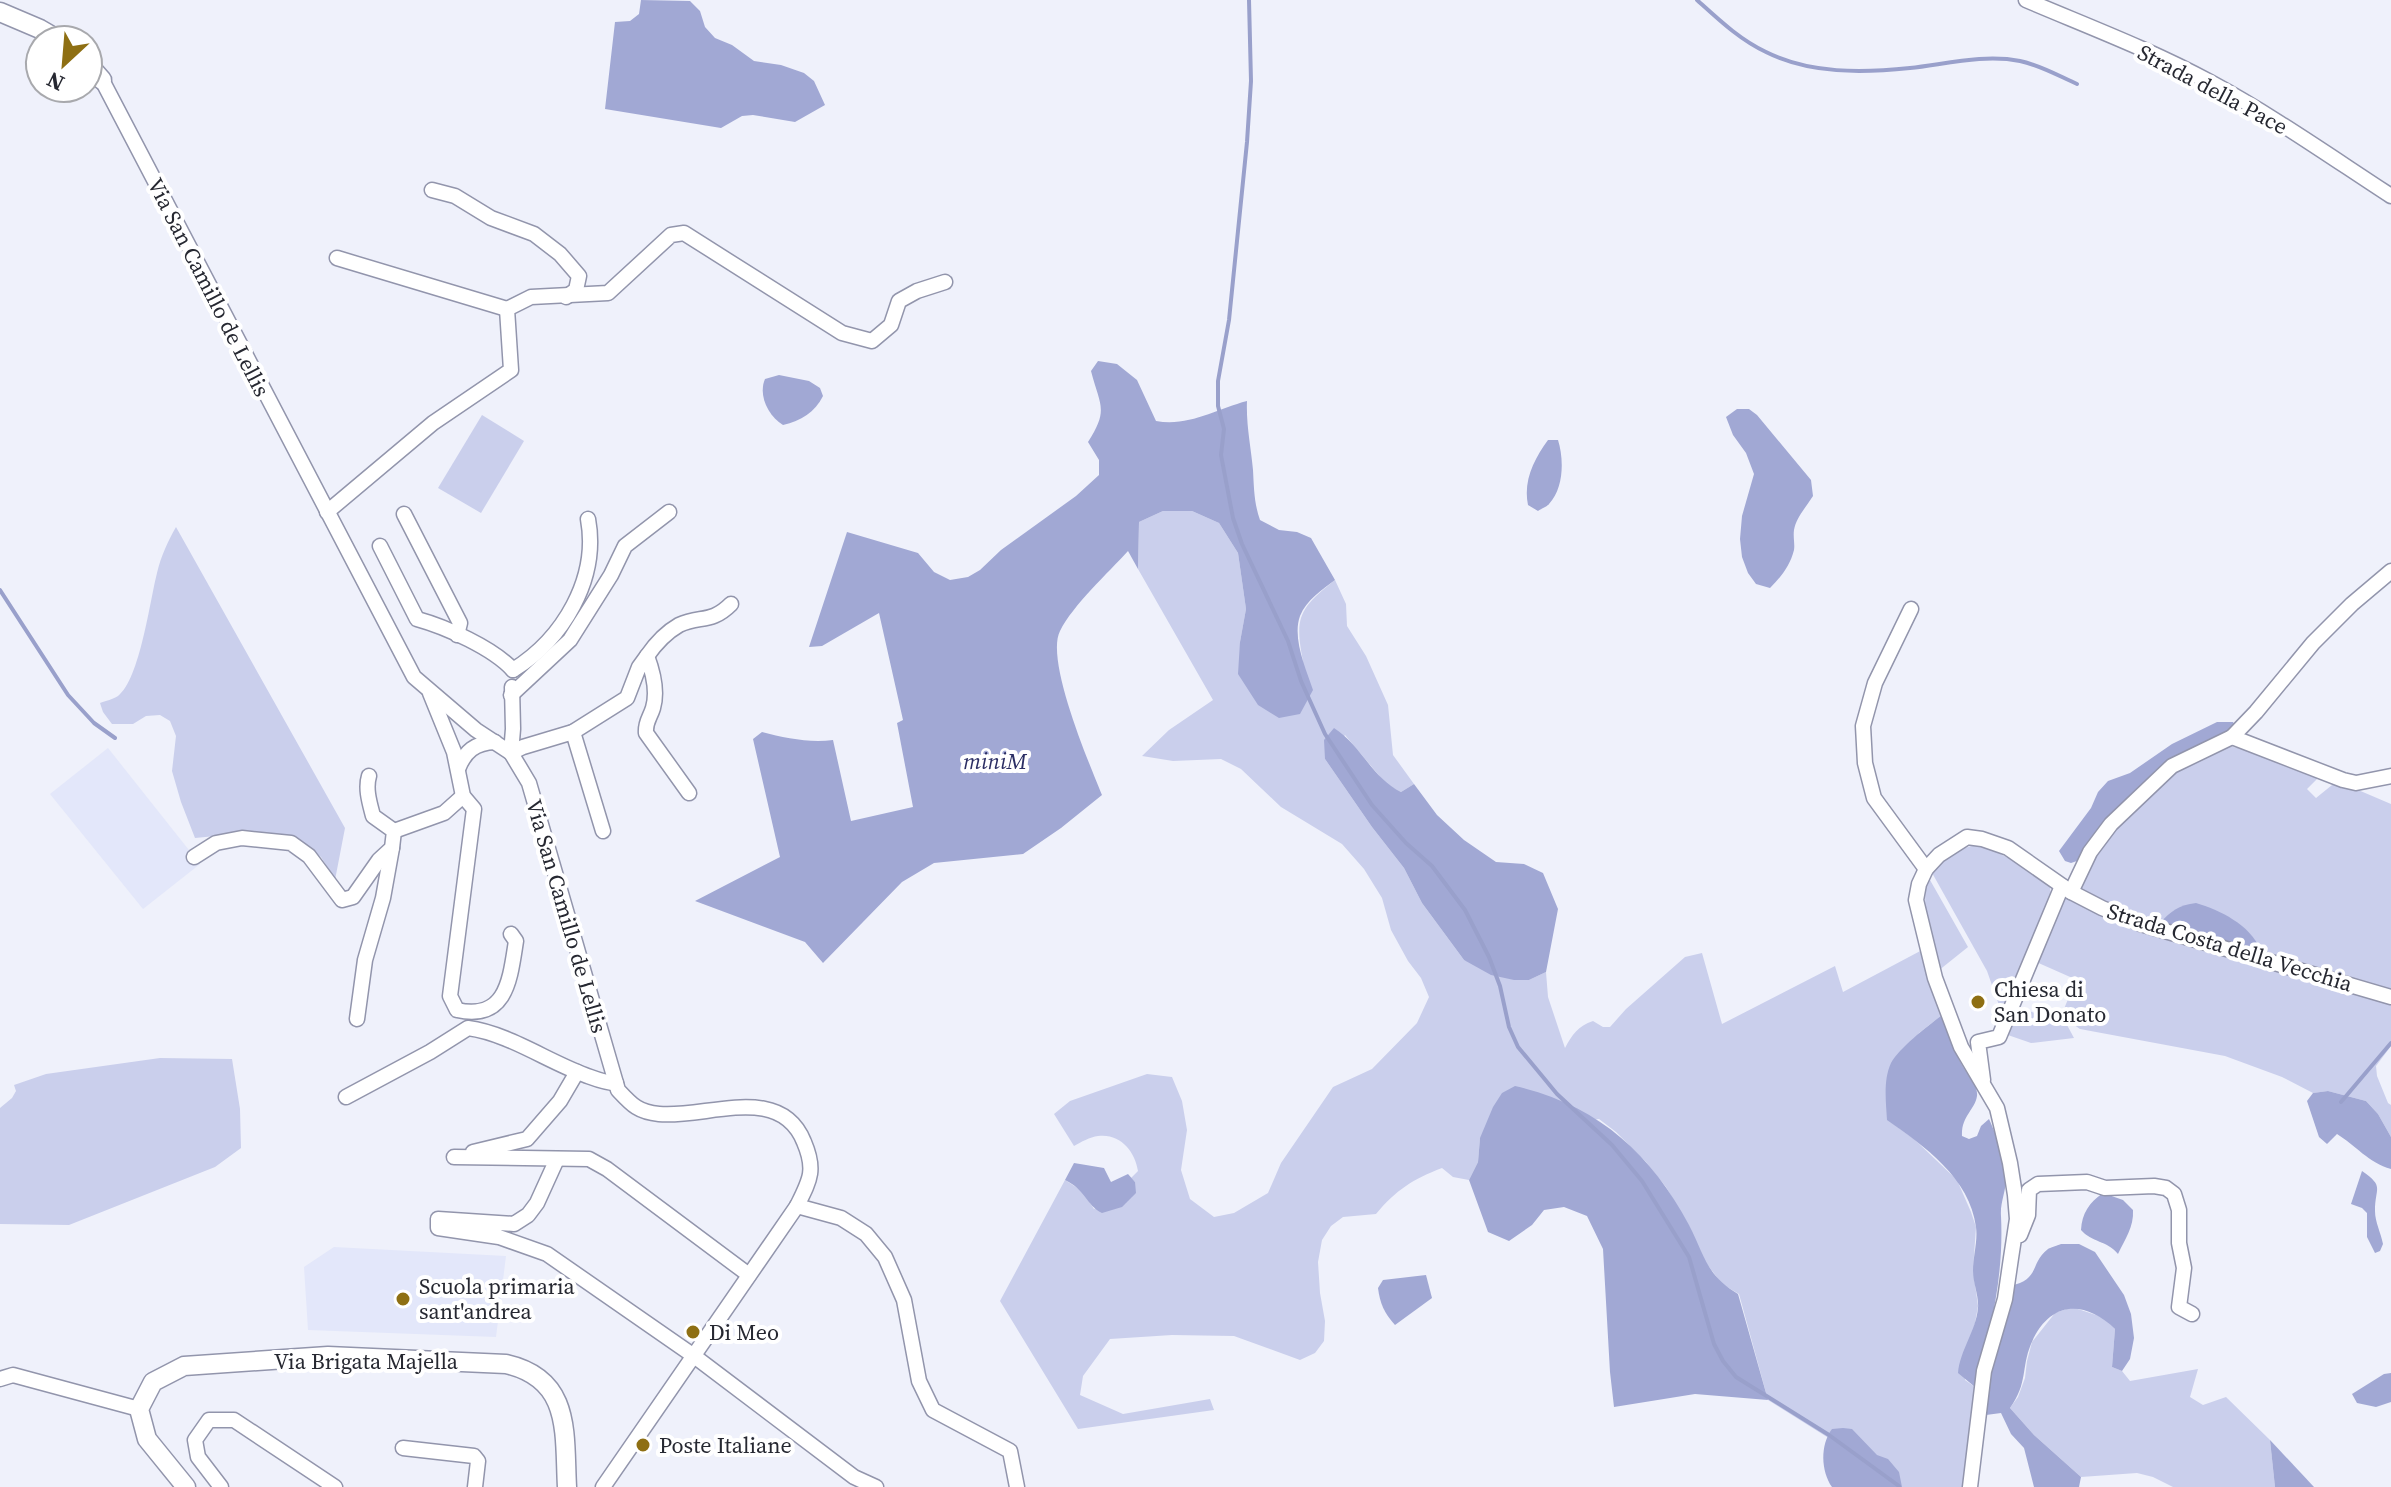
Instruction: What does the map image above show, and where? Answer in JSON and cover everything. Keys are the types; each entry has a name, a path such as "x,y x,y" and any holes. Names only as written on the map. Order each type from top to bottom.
{"main road":[{"path":"0,12 28,24"},
{"name":"Via Brigata Majella","path":"139,1409 153,1382 184,1366 328,1356 518,1366 558,1399 563,1419 567,1487"},
{"path":"139,1409 147,1439 186,1487"}],"street":[{"name":"Strada della Pace","path":"2026,0 2167,60 2207,81 2391,196"},
{"name":"Via San Camillo de Lellis","path":"104,84 414,677 471,725 511,753 529,783 618,1090 636,1109 660,1114 747,1106 779,1112 800,1130 811,1159 809,1181 797,1206 603,1487"},
{"path":"432,190 455,196 491,218 534,234 560,254 579,276 576,290 566,297"},
{"path":"337,258 507,309 531,297 608,293 671,235 684,233 842,333 872,341 891,325 899,301 945,282"},
{"path":"327,512 433,423 511,370 507,309"},
{"path":"511,695 570,640 611,575 625,546 669,512"},
{"path":"404,514 460,623 457,635"},
{"path":"513,670 532,658 573,607 588,574 592,540 588,519"},
{"path":"380,546 417,619 457,635 513,670"},
{"path":"1984,1086 1978,1042 1999,1037 2066,889 2111,824 2172,766 2232,737 2313,643 2391,571"},
{"path":"511,753 573,732 627,698 639,667 660,638 681,624 720,615 731,604"},
{"path":"1911,609 1875,683 1863,726 1865,763 1874,798 1926,869 1916,900 1935,978 1961,1047 1997,1108 2013,1179 2017,1219 2005,1299 1984,1371 1970,1487"},
{"path":"647,656 655,691 653,708 645,721 646,733 689,793"},
{"path":"511,753 513,670"},
{"name":"Via San Camillo de Lellis","path":"429,689 454,752 463,796 474,809 450,996 457,1010 474,1014 492,1008 506,990 516,941 511,934"},
{"path":"454,752 471,725"},
{"path":"458,769 471,725"},
{"path":"573,732 603,831"},
{"path":"2232,737 2343,780 2356,783 2391,776"},
{"path":"458,769 468,750 495,742"},
{"path":"369,776 367,782 373,816 394,831"},
{"path":"394,831 444,813 463,796"},
{"path":"357,1019 365,960 383,898 394,831"},
{"name":"Strada Costa della Vecchia","path":"1926,869 1939,855 1967,837 1982,839 2008,848 2066,889 2141,924 2391,997"},
{"path":"194,857 216,843 242,838 291,843 309,856 342,900 353,897 379,860 392,848"},
{"path":"346,1097 468,1028 486,1030 577,1072 607,1083 616,1083"},
{"path":"577,1072 560,1101 527,1139 458,1157 589,1159 607,1169 749,1275"},
{"path":"557,1159 537,1203 528,1215 514,1224 438,1219 438,1228 499,1237 547,1254 694,1356 854,1477 876,1487"},
{"path":"2011,1258 2028,1215 2029,1190 2038,1184 2087,1182 2105,1188 2166,1188 2174,1194 2179,1210 2179,1243 2184,1268 2179,1307 2192,1314"},
{"path":"797,1206 841,1218 866,1234 885,1257 904,1300 919,1381 933,1410 1010,1451 1017,1487"},
{"path":"0,1379 13,1375 139,1409"},
{"path":"221,1487 198,1457 195,1440 209,1420 234,1420 335,1487"},
{"path":"403,1448 474,1456 478,1461 475,1487"}],"shaded area":[{"path":"482,415 524,441 481,513 438,488"},
{"path":"1163,511 1192,511 1219,523 1238,553 1246,609 1240,642 1303,661 1299,633 1302,614 1314,598 1335,580 1346,604 1347,626 1366,656 1388,705 1393,755 1414,784 1401,792 1387,785 1345,735 1325,759 1404,868 1422,903 1464,960 1529,980 1546,972 1548,997 1565,1048 1576,1032 1588,1023 1593,1021 1610,1027 1685,957 1702,953 1722,1024 1835,966 1843,992 1924,949 1942,1015 1919,1033 1888,1120 1914,1139 1957,1180 1976,1227 1973,1270 1978,1306 1965,1380 1975,1387 1965,1487 1899,1487 1768,1400 1739,1294 1722,1284 1704,1260 1666,1187 1646,1162 1599,1119 1480,1138 1478,1162 1469,1180 1453,1177 1442,1168 1406,1186 1376,1214 1343,1217 1331,1226 1322,1240 1318,1262 1325,1321 1324,1341 1315,1353 1300,1360 1234,1336 1172,1335 1110,1339 1083,1376 1080,1395 1123,1414 1210,1399 1214,1410 1078,1429 1000,1301 1065,1180 1082,1191 1094,1209 1135,1182 1131,1178 1138,1171 1130,1150 1120,1140 1095,1137 1074,1146 1054,1114 1070,1101 1147,1074 1172,1077 1182,1101 1187,1130 1181,1170 1190,1199 1214,1217 1234,1213 1268,1193 1281,1163 1333,1087 1372,1069 1417,1023 1429,997 1421,978 1391,930 1382,898 1364,869 1342,844 1281,807 1241,769 1221,759 1173,761 1142,756 1169,730 1213,700 1138,569 1139,522"},
{"path":"176,527 345,828 335,880 321,857 308,847 236,834 195,838 172,771 176,736 170,721 160,715 146,716 133,724 112,724 103,712 100,703 118,696 132,673 159,567"},
{"path":"2224,745 2320,776 2307,789 2316,798 2337,781 2391,804 2391,989 2251,952 2123,912 2081,892 2082,877 2090,855 2170,773"},
{"path":"108,748 200,864 143,909 50,794"},
{"path":"1977,845 2006,857 2050,887 2051,894 2004,1009 2000,1008 1987,971 1931,871 1952,854"},
{"path":"1927,879 1968,947 1938,971 1926,914"},
{"path":"2065,898 2152,933 2391,1002 2391,1046 2376,1066 2377,1076 2391,1105 2391,1137 2378,1114 2366,1101 2328,1091 2313,1093 2282,1077 2225,1056 2080,1029 2061,1016 2071,992 2081,996 2086,984 2034,961"},
{"path":"2016,1006 2067,1025 2074,1038 2031,1043 2005,1034"},
{"path":"160,1058 232,1059 240,1109 241,1148 215,1167 69,1225 0,1224 0,1108 12,1098 16,1091 14,1085 46,1074"},
{"name":"Scuola primaria sant'andrea","path":"334,1247 506,1256 496,1337 308,1330 304,1267"},
{"path":"2072,1307 2102,1317 2115,1329 2112,1367 2122,1371 2130,1381 2198,1369 2190,1397 2203,1405 2226,1397 2270,1440 2275,1487 2173,1487 2137,1473 2081,1477 2034,1435 2010,1408 2025,1378 2032,1342 2055,1313"}],"green space":[{"path":"641,0 690,1 700,11 705,27 715,38 732,45 754,61 781,65 804,73 814,81 825,105 795,122 753,115 742,116 721,128 605,109 615,22 630,21 639,14"},
{"name":"miniM","path":"1098,361 1117,364 1137,380 1156,421 1180,422 1247,401 1260,520 1279,530 1297,532 1311,538 1335,580 1311,600 1300,616 1299,644 1313,690 1300,714 1279,718 1258,705 1238,674 1246,609 1238,553 1219,523 1192,511 1163,511 1139,522 1138,569 1128,551 1073,611 1060,631 1058,664 1063,687 1102,795 1023,854 934,863 902,882 823,963 805,942 695,901 780,857 753,739 762,732 797,739 833,740 851,821 913,807 897,723 903,720 879,613 822,646 809,647 847,532 918,553 934,572 950,580 968,577 980,570 1001,550 1076,496 1099,475 1099,460 1088,442 1101,414 1091,371"},
{"path":"779,375 809,381 820,388 823,396 807,415 783,425 769,411 763,392 765,379"},
{"path":"1737,409 1749,409 1757,415 1811,480 1813,496 1795,526 1792,556 1785,571 1770,588 1756,584 1742,557 1742,516 1754,474 1726,417"},
{"path":"1548,440 1558,440 1561,473 1554,497 1538,511 1528,505 1528,479"},
{"path":"2217,722 2233,722 2236,727 2177,759 2080,860 2065,861 2059,851 2108,781 2130,773 2172,744"},
{"path":"1334,728 1391,786 1401,792 1414,784 1437,815 1464,840 1496,862 1524,864 1543,873 1558,909 1546,972 1529,980 1514,980 1491,975 1464,960 1422,903 1404,868 1325,759 1324,740"},
{"path":"2196,903 2242,926 2260,949 2251,952 2160,923 2176,909"},
{"path":"1942,1015 1955,1052 1977,1093 1962,1136 1969,1139 1977,1136 1981,1126 1989,1119 2006,1172 1998,1281 1975,1387 1958,1373 1978,1308 1973,1271 1976,1232 1972,1209 1965,1193 1943,1165 1887,1120 1886,1084 1891,1063 1907,1044"},
{"path":"1515,1086 1571,1105 1596,1119 1618,1135 1657,1175 1674,1199 1713,1272 1738,1294 1768,1400 1695,1394 1614,1407 1603,1249 1587,1216 1564,1207 1544,1210 1532,1225 1509,1241 1488,1232 1469,1180 1478,1162 1480,1138 1493,1107 1502,1093"},
{"path":"2328,1091 2366,1101 2378,1114 2391,1137 2391,1169 2369,1158 2337,1134 2327,1144 2319,1137 2307,1101 2313,1093"},
{"path":"1074,1163 1104,1168 1111,1182 1128,1174 1135,1182 1136,1193 1122,1207 1102,1213 1065,1180"},
{"path":"2362,1171 2377,1188 2375,1215 2383,1244 2380,1251 2375,1253 2367,1237 2367,1213 2351,1204"},
{"path":"2103,1193 2123,1200 2133,1210 2131,1227 2118,1254 2081,1230 2087,1209"},
{"path":"2061,1244 2079,1244 2095,1252 2124,1295 2131,1314 2134,1338 2130,1359 2122,1371 2112,1367 2115,1329 2091,1313 2080,1309 2057,1312 2039,1330 2031,1344 2022,1383 2010,1408 2034,1435 2081,1477 2079,1487 2034,1487 2024,1448 2011,1434 2001,1413 1986,1415 1988,1373 2010,1286 2031,1275 2042,1255"},
{"path":"1426,1275 1432,1298 1395,1325 1383,1308 1378,1288 1383,1280"},
{"path":"2391,1373 2391,1402 2376,1407 2357,1403 2352,1394 2384,1374"},
{"path":"1832,1429 1852,1429 1877,1455 1888,1459 1899,1472 1902,1487 1832,1487 1823,1458 1825,1443"},
{"path":"2270,1440 2314,1487 2275,1487"}],"waterway":[{"path":"1249,0 1251,81 1247,142 1229,320 1218,381 1218,406 1224,429 1221,455 1233,518 1242,544 1288,641 1301,681 1325,734 1372,805 1406,843 1432,866 1465,910 1489,957 1500,986 1509,1027 1518,1047 1557,1094 1612,1145 1642,1181 1689,1257 1714,1344 1723,1361 1736,1377 1829,1435 1899,1486"},
{"path":"1697,0 1730,29 1766,52 1818,68 1873,71 1979,59 2006,59 2035,65 2077,84"},
{"path":"0,590 68,695 94,723 115,738"},
{"path":"2341,1102 2391,1043"}],"place":[{"name":"Chiesa di San Donato","path":"1978,1002"},
{"name":"Scuola primaria sant'andrea","path":"403,1299"},
{"name":"Di Meo","path":"693,1332"},
{"name":"Poste Italiane","path":"643,1445"}]}
